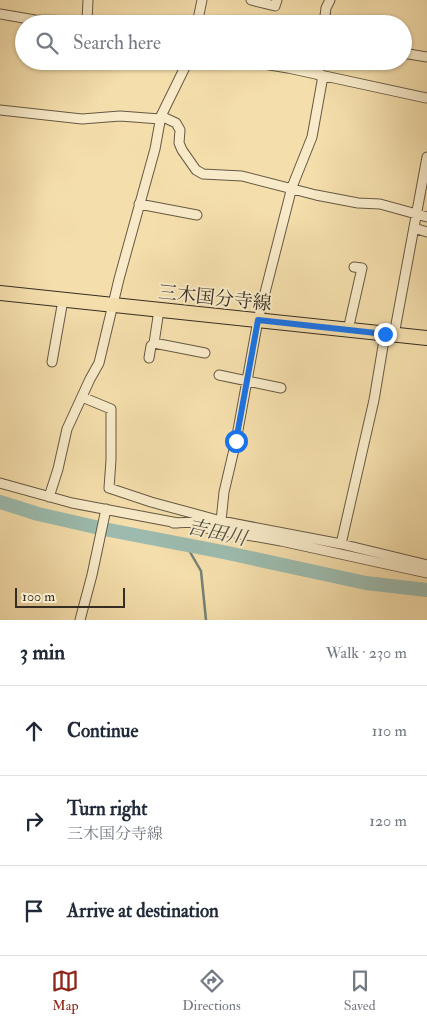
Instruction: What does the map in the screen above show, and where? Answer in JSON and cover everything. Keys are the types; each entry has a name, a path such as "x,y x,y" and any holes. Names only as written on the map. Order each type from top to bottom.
{"main road":[{"name":"三木国分寺線","path":"0,293 427,338"}],"street":[{"path":"87,15 88,0"},
{"path":"199,15 202,0"},
{"path":"251,0 275,6 277,0"},
{"path":"325,15 330,0"},
{"path":"0,14 15,17"},
{"path":"412,54 427,57"},
{"path":"49,497 68,429 99,363 139,204 155,149 160,118 184,70"},
{"path":"221,521 224,492 258,320 292,188 312,137 319,71 427,97"},
{"path":"0,110 82,119 120,116 160,118 176,123 180,130 179,143 182,150 196,170 202,174 242,176 316,195 358,203 380,204 427,217"},
{"path":"341,544 414,228 427,157"},
{"path":"139,204 197,215"},
{"path":"414,228 427,232"},
{"path":"348,330 362,268 354,267"},
{"path":"52,362 63,300"},
{"path":"149,358 151,346 154,344 159,310"},
{"path":"154,344 205,352"},
{"path":"219,375 281,388"},
{"path":"82,397 112,409 109,488 151,502 221,521 341,544 427,565"},
{"path":"0,484 105,512 281,541 427,573"},
{"path":"80,620 102,532 105,512"},
{"path":"173,523 221,521"}],"waterway":[{"name":"吉田川","path":"0,502 38,514 104,529 366,583 427,590"},
{"path":"186,545 201,571 206,620"}],"route":[{"path":"236,441 258,320 385,334"}]}
